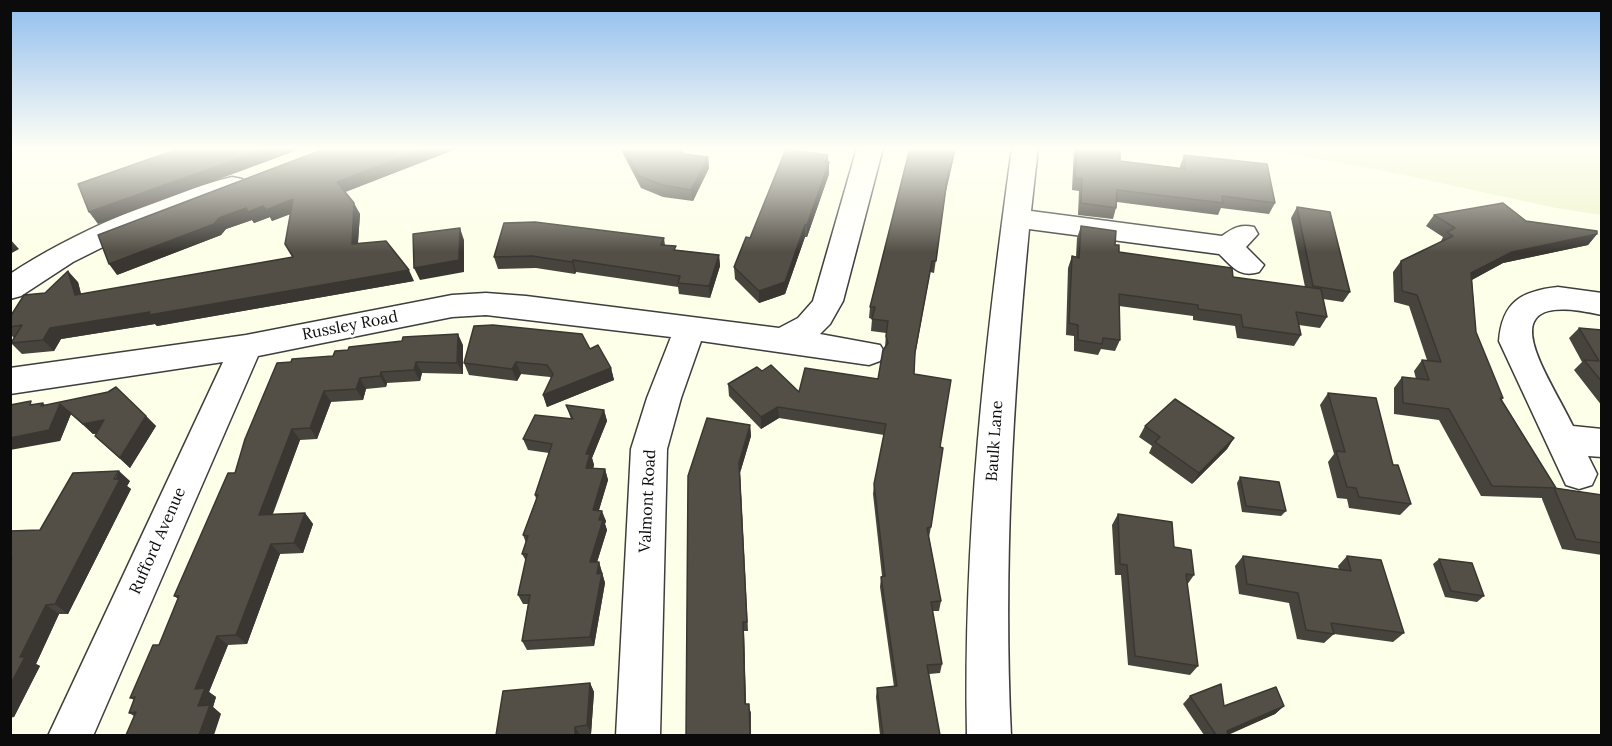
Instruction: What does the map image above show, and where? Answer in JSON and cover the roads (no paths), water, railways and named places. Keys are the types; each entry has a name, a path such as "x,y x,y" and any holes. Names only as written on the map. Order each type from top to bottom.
{"street":[{"path":"10,288 94,238 236,183"},
{"path":"780,340 810,328 828,301 859,183"},
{"name":"Baulk Lane","path":"989,735 986,683 986,562 1001,370 1021,183"},
{"path":"1016,218 1235,240 1249,265"},
{"path":"1579,474 1515,340 1514,328 1525,308 1539,301 1559,297 1602,304"},
{"name":"Russley Road","path":"10,381 246,347 452,306 486,304 690,328"},
{"path":"690,328 869,353"},
{"name":"Valmont Road","path":"638,735 649,449 664,398 690,328"},
{"name":"Rufford Avenue","path":"70,735 246,347"},
{"path":"1562,439 1602,443"}]}
